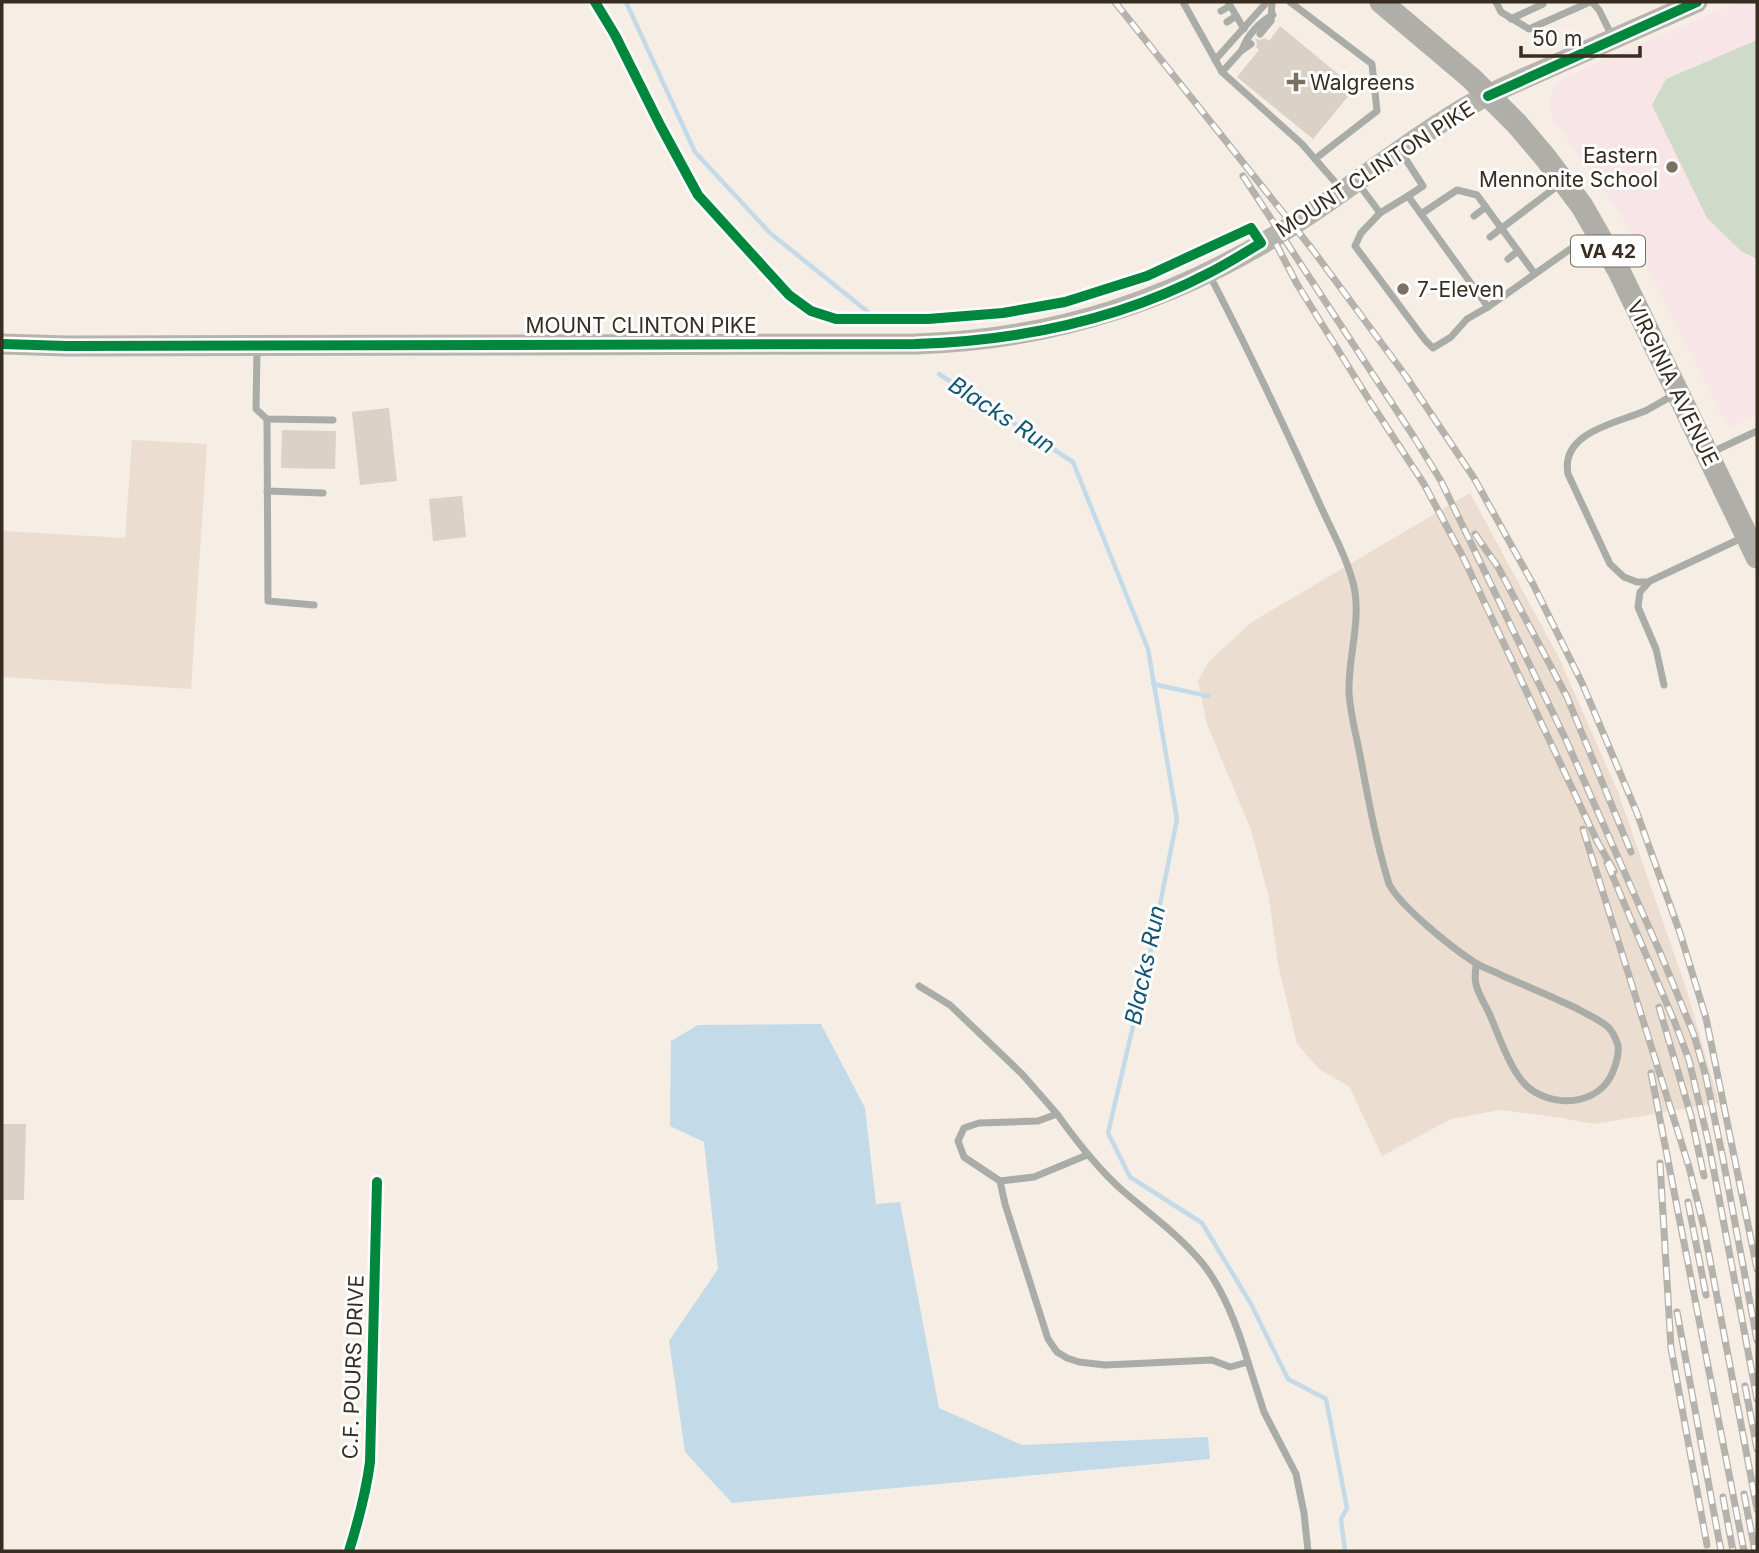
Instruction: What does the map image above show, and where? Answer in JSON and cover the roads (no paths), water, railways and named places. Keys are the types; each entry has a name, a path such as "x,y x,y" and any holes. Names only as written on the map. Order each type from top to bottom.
{"main road":[{"name":"MOUNT CLINTON PIKE","path":"2,344 882,344 956,342 1027,333 1136,304 1209,273 1297,223 1440,123 1488,96 1613,39 1662,13 1697,2"},
{"name":"VIRGINIA AVENUE","path":"1389,4 1517,124 1564,181 1597,230 1757,557"}],"street":[{"name":"C.F. POURS DRIVE","path":"349,1551 360,1518 370,1462 377,1182"}],"lane":[{"path":"1215,60 1267,2"},
{"path":"1260,34 1271,21 1272,2"},
{"path":"1290,2 1372,64 1377,111 1315,159"},
{"path":"1496,2 1501,12 1529,29 1591,2 1599,9 1613,39"},
{"path":"1187,3 1195,14 1197,27 1222,72 1315,159 1380,213"},
{"path":"1221,11 1229,4 1244,29"},
{"path":"1511,19 1541,5"},
{"path":"1242,50 1246,40 1265,19 1273,15"},
{"path":"1227,22 1236,16"},
{"path":"1197,27 1205,22"},
{"path":"1203,38 1212,32"},
{"path":"1222,72 1251,44"},
{"path":"1400,151 1423,186 1380,213 1361,233 1355,246 1424,340 1433,348 1451,337 1467,319 1597,230"},
{"path":"1490,237 1564,181"},
{"path":"1421,214 1457,190 1477,195 1535,274"},
{"path":"1408,196 1421,214 1445,238 1457,262 1488,307"},
{"path":"1474,216 1486,207"},
{"path":"1508,259 1518,251"},
{"path":"1457,262 1464,256"},
{"path":"1209,273 1299,460 1353,583 1356,616 1349,698 1367,796 1390,884 1401,901 1446,941 1476,963 1567,1004 1607,1026 1618,1046 1612,1074 1602,1088 1590,1097 1578,1101 1546,1098 1530,1090 1513,1067 1476,984 1476,963"},
{"path":"1473,286 1481,280"},
{"path":"257,345 256,409 267,419 332,420"},
{"path":"1678,392 1646,410 1587,435 1572,448 1567,460 1568,474 1610,564 1624,577 1637,582 1648,582 1747,535"},
{"path":"267,419 268,601 314,605"},
{"path":"1708,454 1757,430"},
{"path":"267,491 323,493"},
{"path":"1648,582 1640,592 1638,607 1656,649 1664,685"},
{"path":"919,986 950,1005 1022,1074 1087,1156 1159,1220 1203,1265 1223,1296 1240,1335 1264,1412 1296,1474 1308,1551"},
{"path":"1056,1114 1038,1121 979,1123 964,1128 958,1141 964,1157 1000,1181 1034,1177 1087,1156"},
{"path":"1000,1181 1048,1339 1057,1352 1079,1362 1105,1365 1212,1360 1230,1367 1248,1362"}],"water":[{"path":"821,1024 865,1108 876,1204 900,1202 939,1408 1022,1445 1208,1437 1210,1459 732,1503 685,1452 669,1341 718,1269 704,1142 670,1126 671,1041 698,1025"}],"waterway":[{"name":"Blacks Run","path":"626,2 695,152 770,233 868,312"},
{"name":"Blacks Run","path":"939,374 1073,462 1148,649 1177,819 1152,945 1108,1133 1130,1177 1202,1223 1251,1304 1288,1379 1326,1399 1347,1508 1341,1519 1345,1551"},
{"path":"1153,684 1208,696"}],"railway":[{"path":"1115,2 1312,249 1405,375 1474,478 1534,586 1582,683 1637,813 1680,933 1706,1018 1757,1269"},
{"path":"1243,176 1441,481 1566,740 1662,957 1694,1035 1706,1077 1757,1340"},
{"path":"1276,244 1297,284 1424,484 1463,557 1597,841 1614,871"},
{"path":"1475,534 1498,567 1567,697 1631,852"},
{"path":"1583,829 1689,1167 1704,1228 1757,1509"},
{"path":"1607,863 1689,1060 1709,1145 1757,1399"},
{"path":"1659,1007 1691,1116 1704,1176"},
{"path":"1651,1073 1744,1551"},
{"path":"1660,1163 1671,1348 1707,1545"},
{"path":"1688,1202 1706,1295"},
{"path":"1677,1312 1721,1551"},
{"path":"1745,1386 1757,1449"},
{"path":"1744,1494 1755,1551"},
{"path":"1723,1497 1733,1551"}],"place":[{"name":"Walgreens","path":"1296,82"},
{"name":"Eastern Mennonite School","path":"1672,167"},
{"name":"7-Eleven","path":"1403,289"}]}
